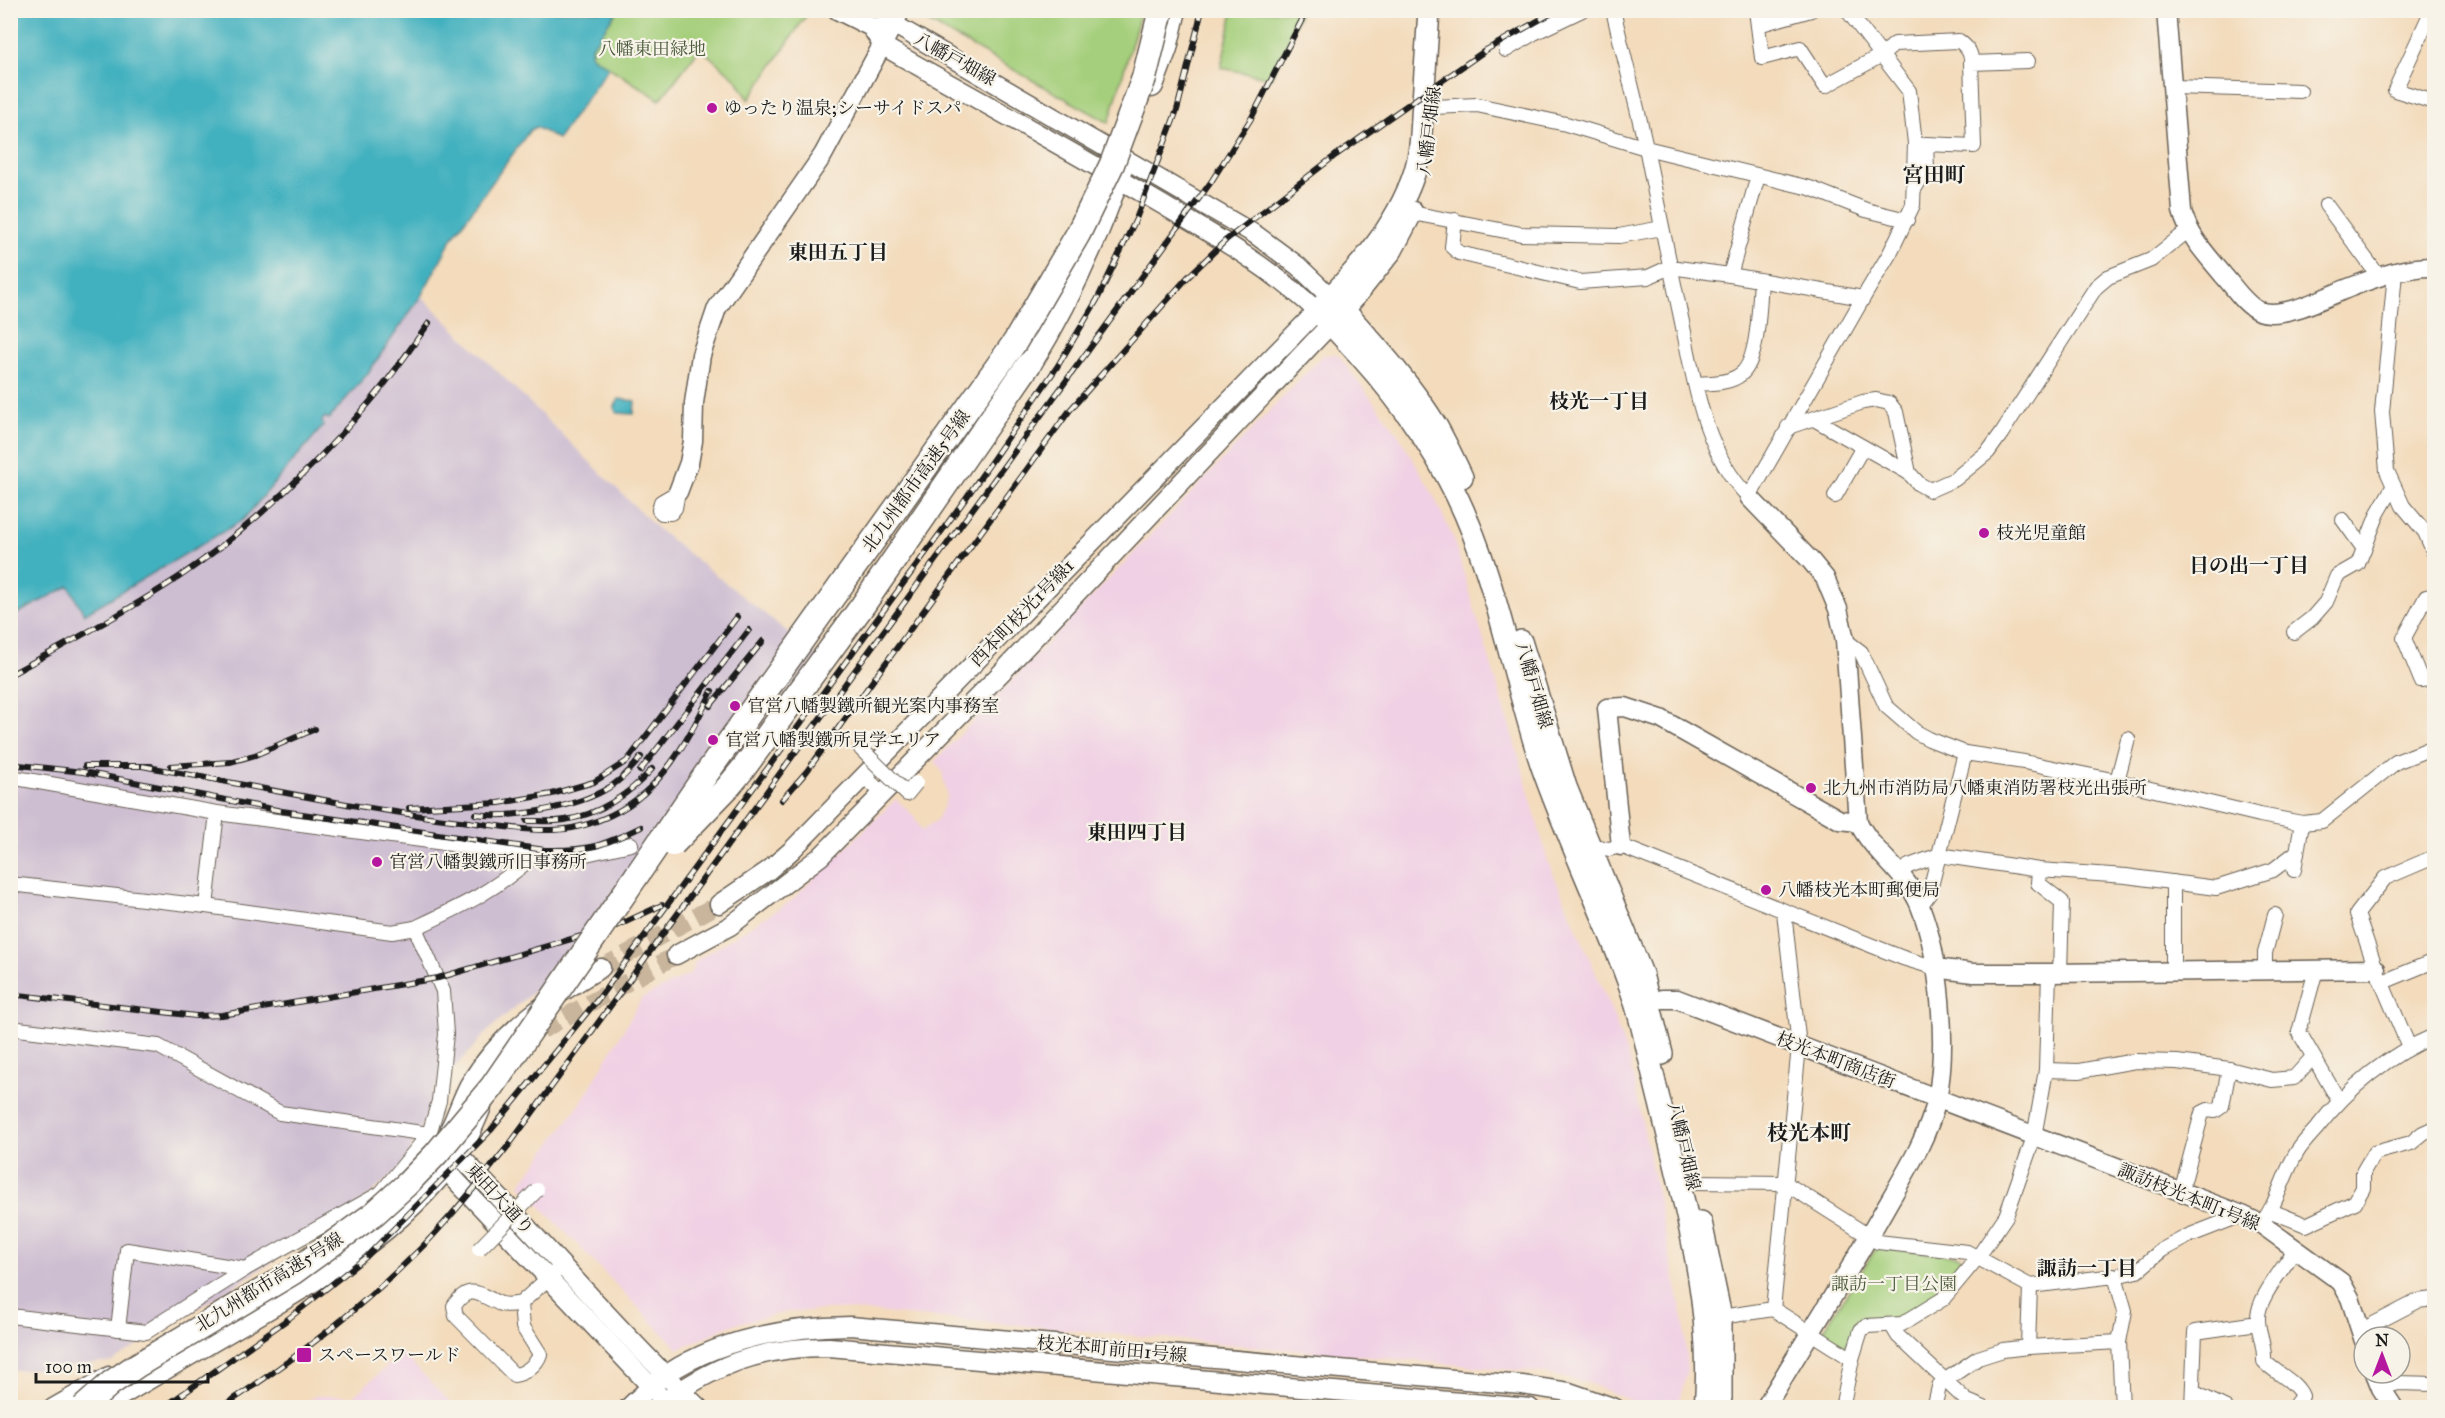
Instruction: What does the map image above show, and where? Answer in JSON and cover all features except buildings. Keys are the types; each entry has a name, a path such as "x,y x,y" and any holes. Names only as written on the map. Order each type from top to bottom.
{"highway":[{"path":"1151,10 1156,45"},
{"name":"北九州都市高速5号線","path":"95,1407 125,1380 188,1333 321,1253 375,1213 436,1154 478,1105 551,1005 595,936 704,777 1027,324 1078,234 1112,164 1144,78 1161,10"},
{"path":"551,1005 889,551 1024,362 1066,260 1114,164 1138,78 1174,10"},
{"path":"83,1407 111,1383 188,1333"}],"main road":[{"name":"八幡戸畑線","path":"1331,310 1358,267 1388,228 1414,172 1420,144 1429,10"},
{"name":"八幡戸畑線","path":"1331,310 1392,250 1412,213 1429,161 1440,10"},
{"name":"八幡戸畑線","path":"1331,310 1391,363 1438,429 1470,493 1495,556 1550,741 1589,845 1642,974 1643,1002 1705,1318 1707,1385 1705,1407"},
{"name":"八幡戸畑線","path":"1331,310 1390,389 1436,458 1458,499 1487,574 1527,720 1573,849 1627,978 1643,1002 1692,1182 1721,1317 1720,1407"}],"street":[{"path":"837,10 871,27"},
{"path":"1506,50 1534,33 1582,10"},
{"path":"1613,10 1646,148 1704,414 1718,450 1736,484 1825,578 1838,609 1845,640 1858,822 1866,837 1899,873 1920,906 1936,968 1940,1008 1940,1057 1937,1098 1924,1136 1869,1236 1765,1407"},
{"path":"1756,10 1762,58 1800,48 1825,87 1882,55 1895,44 1959,41 1966,46 1972,56 1974,146 1926,144 1927,168 1914,188"},
{"path":"1758,25 1811,10"},
{"path":"1749,497 1890,254 1913,205 1915,143 1909,91 1847,10"},
{"path":"2166,10 2182,211 2196,243 2248,304 2260,311 2294,310 2387,275 2418,266 2434,267"},
{"path":"2432,10 2395,90 2434,102"},
{"path":"678,492 689,464 693,441 694,403 701,355 717,308 823,155 898,18"},
{"name":"八幡戸畑線","path":"1114,164 898,18 871,27 883,46 1114,164 1256,235 1298,266 1331,310"},
{"path":"1971,63 2028,61"},
{"path":"2173,87 2300,91"},
{"path":"1434,107 1477,105 1566,124 1646,148 1810,188 1866,210 1907,220"},
{"path":"1730,275 1758,176"},
{"path":"2326,205 2387,275 2382,412 2387,471 2403,506 2428,530 2434,553"},
{"path":"1412,213 1521,234 1619,236 1662,228"},
{"path":"1455,220 1452,247 1459,253 1580,282 1648,277 1671,267 1863,298"},
{"path":"1814,419 1909,474 1919,484 1930,490 1955,479 1988,452 2096,287 2108,277 2151,260 2189,230"},
{"path":"1696,384 1727,381 1742,374 1753,354 1761,281"},
{"name":"西本町枝光1号線1","path":"719,904 745,888 784,857 865,777 1173,457 1331,310"},
{"name":"西本町枝光1号線1","path":"676,955 730,926 821,856 1012,662 1331,310"},
{"path":"1788,427 1863,402 1876,400 1889,403 1896,412 1909,474"},
{"path":"1835,496 1863,447"},
{"path":"2294,632 2312,618 2326,602 2337,576 2358,564 2378,513 2393,487"},
{"path":"2343,520 2364,549"},
{"path":"2434,596 2426,597 2404,638 2421,680 2434,678"},
{"path":"1845,640 1861,652 1886,706 1916,732 1965,753 2024,762 2117,781 2302,823 2322,821 2347,804 2396,762 2434,747"},
{"path":"1621,846 1607,708 1625,707 1661,719 1840,820 1858,822"},
{"path":"2117,781 2128,739"},
{"path":"869,740 861,749 907,794 916,783"},
{"path":"1920,906 1929,894 1965,753"},
{"path":"10,777 217,813 534,855 577,856 631,844"},
{"path":"865,777 882,793"},
{"path":"206,906 217,813"},
{"path":"2294,870 2302,823"},
{"path":"1589,845 1609,849 1621,846 1784,912 1903,958 1936,968 1973,973 2316,970 2379,976 2434,961"},
{"path":"1899,873 1909,866 1939,855 2039,870 2216,888 2273,870 2297,852"},
{"path":"10,884 206,906 392,932 415,928 482,897 516,872 534,855"},
{"path":"2409,1047 2379,976 2357,914 2385,878 2434,857"},
{"path":"1842,1407 1861,1330 1867,1326 1902,1324 1943,1299 1978,1257 2006,1216 2034,1137 2046,1070 2062,902 2038,883 2039,870"},
{"path":"2173,882 2173,971"},
{"path":"1773,1309 1799,1046 1784,912"},
{"path":"2265,970 2265,953 2275,915"},
{"path":"10,1316 146,1332 245,1269 381,1193 434,1141 446,1034 442,991 415,928"},
{"path":"53,1407 271,1285 366,1219 402,1189 468,1087 500,1043 528,1016 558,993 601,968"},
{"path":"2316,970 2299,1032 2339,1101"},
{"name":"枝光本町商店街","path":"1643,1002 1677,999 2034,1137"},
{"path":"101,1407 283,1301 357,1254 402,1216 446,1170 458,1154 471,1134 500,1066 521,1045 551,1005"},
{"path":"10,1028 158,1046 280,1113 434,1141"},
{"path":"2434,1036 2409,1047 2365,1076 2339,1101 2296,1154 2266,1217 2306,1225 2356,1204 2363,1188 2363,1172 2374,1153 2411,1143 2423,1133 2434,1128"},
{"path":"2046,1070 2079,1071 2135,1061 2177,1062 2229,1069 2272,1080 2295,1078 2312,1058"},
{"path":"2181,1192 2202,1113 2208,1110 2215,1111 2222,1106 2229,1069"},
{"name":"諏訪枝光本町1号線","path":"2034,1137 2242,1215 2266,1217 2296,1248 2341,1282 2350,1298 2359,1325"},
{"name":"東田大通り","path":"434,1141 458,1154 502,1199 554,1272 664,1405"},
{"name":"東田大通り","path":"434,1141 446,1170 699,1407"},
{"path":"1692,1182 1785,1183 1878,1242 1967,1252 2030,1286 2137,1270 2162,1250 2188,1236 2242,1215"},
{"path":"479,1249 537,1190"},
{"path":"2293,1407 2302,1396 2298,1388 2273,1371 2264,1361 2265,1346 2258,1323 2259,1309 2296,1248"},
{"path":"118,1329 127,1250 245,1269"},
{"path":"521,1303 523,1327 540,1354 538,1360 525,1372 514,1375 456,1316 453,1309 461,1297 471,1292 483,1294 501,1304 521,1303 554,1272"},
{"path":"2115,1275 2125,1311 2119,1342 2122,1407"},
{"path":"2028,1347 2030,1286"},
{"path":"2380,1325 2418,1301 2434,1299"},
{"path":"1721,1317 1773,1309 1852,1359"},
{"path":"2192,1407 2194,1332 2258,1323"},
{"name":"枝光本町前田1号線","path":"628,1407 666,1375 738,1340 811,1327 850,1326 1522,1385 1569,1392 1615,1407"},
{"path":"1892,1326 1898,1336 1944,1381 1967,1401 1984,1407"},
{"path":"1934,1407 1939,1387 1944,1381 1978,1358 2003,1350 2028,1347 2119,1342"},
{"name":"枝光本町前田1号線","path":"664,1405 699,1378 741,1359 795,1347 829,1347 1478,1406 1530,1407"},
{"path":"1478,1406 1479,1382"},
{"path":"2412,1383 2434,1384"},
{"path":"2380,1385 2394,1407"},
{"path":"2193,1392 2226,1407"}],"shaded area":[{"path":"421,296 660,531 818,656 547,980 491,1028 434,1090 426,1118 402,1166 346,1216 112,1362 11,1371 11,617 69,586 84,614 243,520 323,426 322,421 325,417 329,418 368,373"},
{"path":"1337,354 1399,435 1434,496 1453,538 1548,862 1608,1001 1630,1062 1684,1324 1687,1372 1677,1407 1645,1407 1589,1383 1538,1372 841,1309 788,1312 734,1324 678,1349 520,1185 581,1103 642,998 690,974 697,960 791,901 896,799 914,816 922,831 937,820 947,795 942,771 934,762 1323,355"},
{"path":"402,1353 455,1407 298,1407 316,1396 354,1396"}],"green space":[{"name":"八幡東田緑地","path":"804,10 808,13 749,100 737,80 700,48 660,100 591,56 593,43 617,11"},
{"path":"919,10 1141,11 1109,123 921,18"},
{"path":"1233,11 1301,11 1271,78 1221,68"},
{"name":"諏訪一丁目公園","path":"1877,1247 1958,1256 1964,1261 1964,1266 1943,1292 1898,1320 1864,1319 1858,1323 1849,1343 1844,1346 1822,1332"}],"water":[{"path":"11,10 617,11 591,48 591,56 609,67 558,139 536,127 530,130 453,237 421,296 368,373 329,419 325,417 322,421 323,426 243,520 84,614 69,586 11,617"},
{"path":"619,399 635,401 634,414 617,413 614,408"}],"tunnel":[{"path":"601,968 719,904"},
{"path":"542,1030 676,955"}],"railway":[{"path":"163,1408 288,1319 366,1257 491,1130 599,998 966,498 1057,367 1097,300 1136,219 1177,110 1202,10"},
{"path":"220,1408 299,1353 374,1293 432,1237 509,1145 1211,182 1252,117 1307,10"},
{"path":"782,800 807,771 1070,410 1187,278 1226,240 1336,155 1486,50 1557,10"},
{"path":"10,675 159,590 231,539 256,518 348,427 385,384 429,323"},
{"path":"409,808 499,803 552,794 594,782 627,761 737,617"},
{"path":"640,771 749,630"},
{"path":"710,706 763,641"},
{"path":"142,766 420,816 527,829 574,828 611,815 629,805 645,792 672,762 712,691"},
{"path":"171,766 230,762 255,755 315,729"},
{"path":"475,814 506,815 540,811 590,797 614,784 641,757"},
{"path":"10,764 83,772 282,811 545,850 574,850 595,846 641,827"},
{"path":"85,766 151,766"},
{"path":"527,821 560,821 589,813 624,795 652,769"},
{"path":"10,994 196,1016 222,1015 438,978 619,925 662,905"}],"place":[{"name":"ゆったり温泉;シーサイドスパ","path":"712,108"},
{"name":"枝光児童館","path":"1984,533"},
{"name":"官営八幡製鐵所観光案内事務室","path":"735,706"},
{"name":"官営八幡製鐵所見学エリア","path":"713,740"},
{"name":"北九州市消防局八幡東消防署枝光出張所","path":"1811,788"},
{"name":"官営八幡製鐵所旧事務所","path":"377,862"},
{"name":"八幡枝光本町郵便局","path":"1766,890"},
{"name":"スペースワールド","path":"304,1355"}],"district":[{"name":"宮田町","path":"1934,175"},
{"name":"東田五丁目","path":"838,252"},
{"name":"枝光一丁目","path":"1599,401"},
{"name":"日の出一丁目","path":"2249,565"},
{"name":"東田四丁目","path":"1137,832"},
{"name":"枝光本町","path":"1809,1133"},
{"name":"諏訪一丁目","path":"2087,1268"}]}
